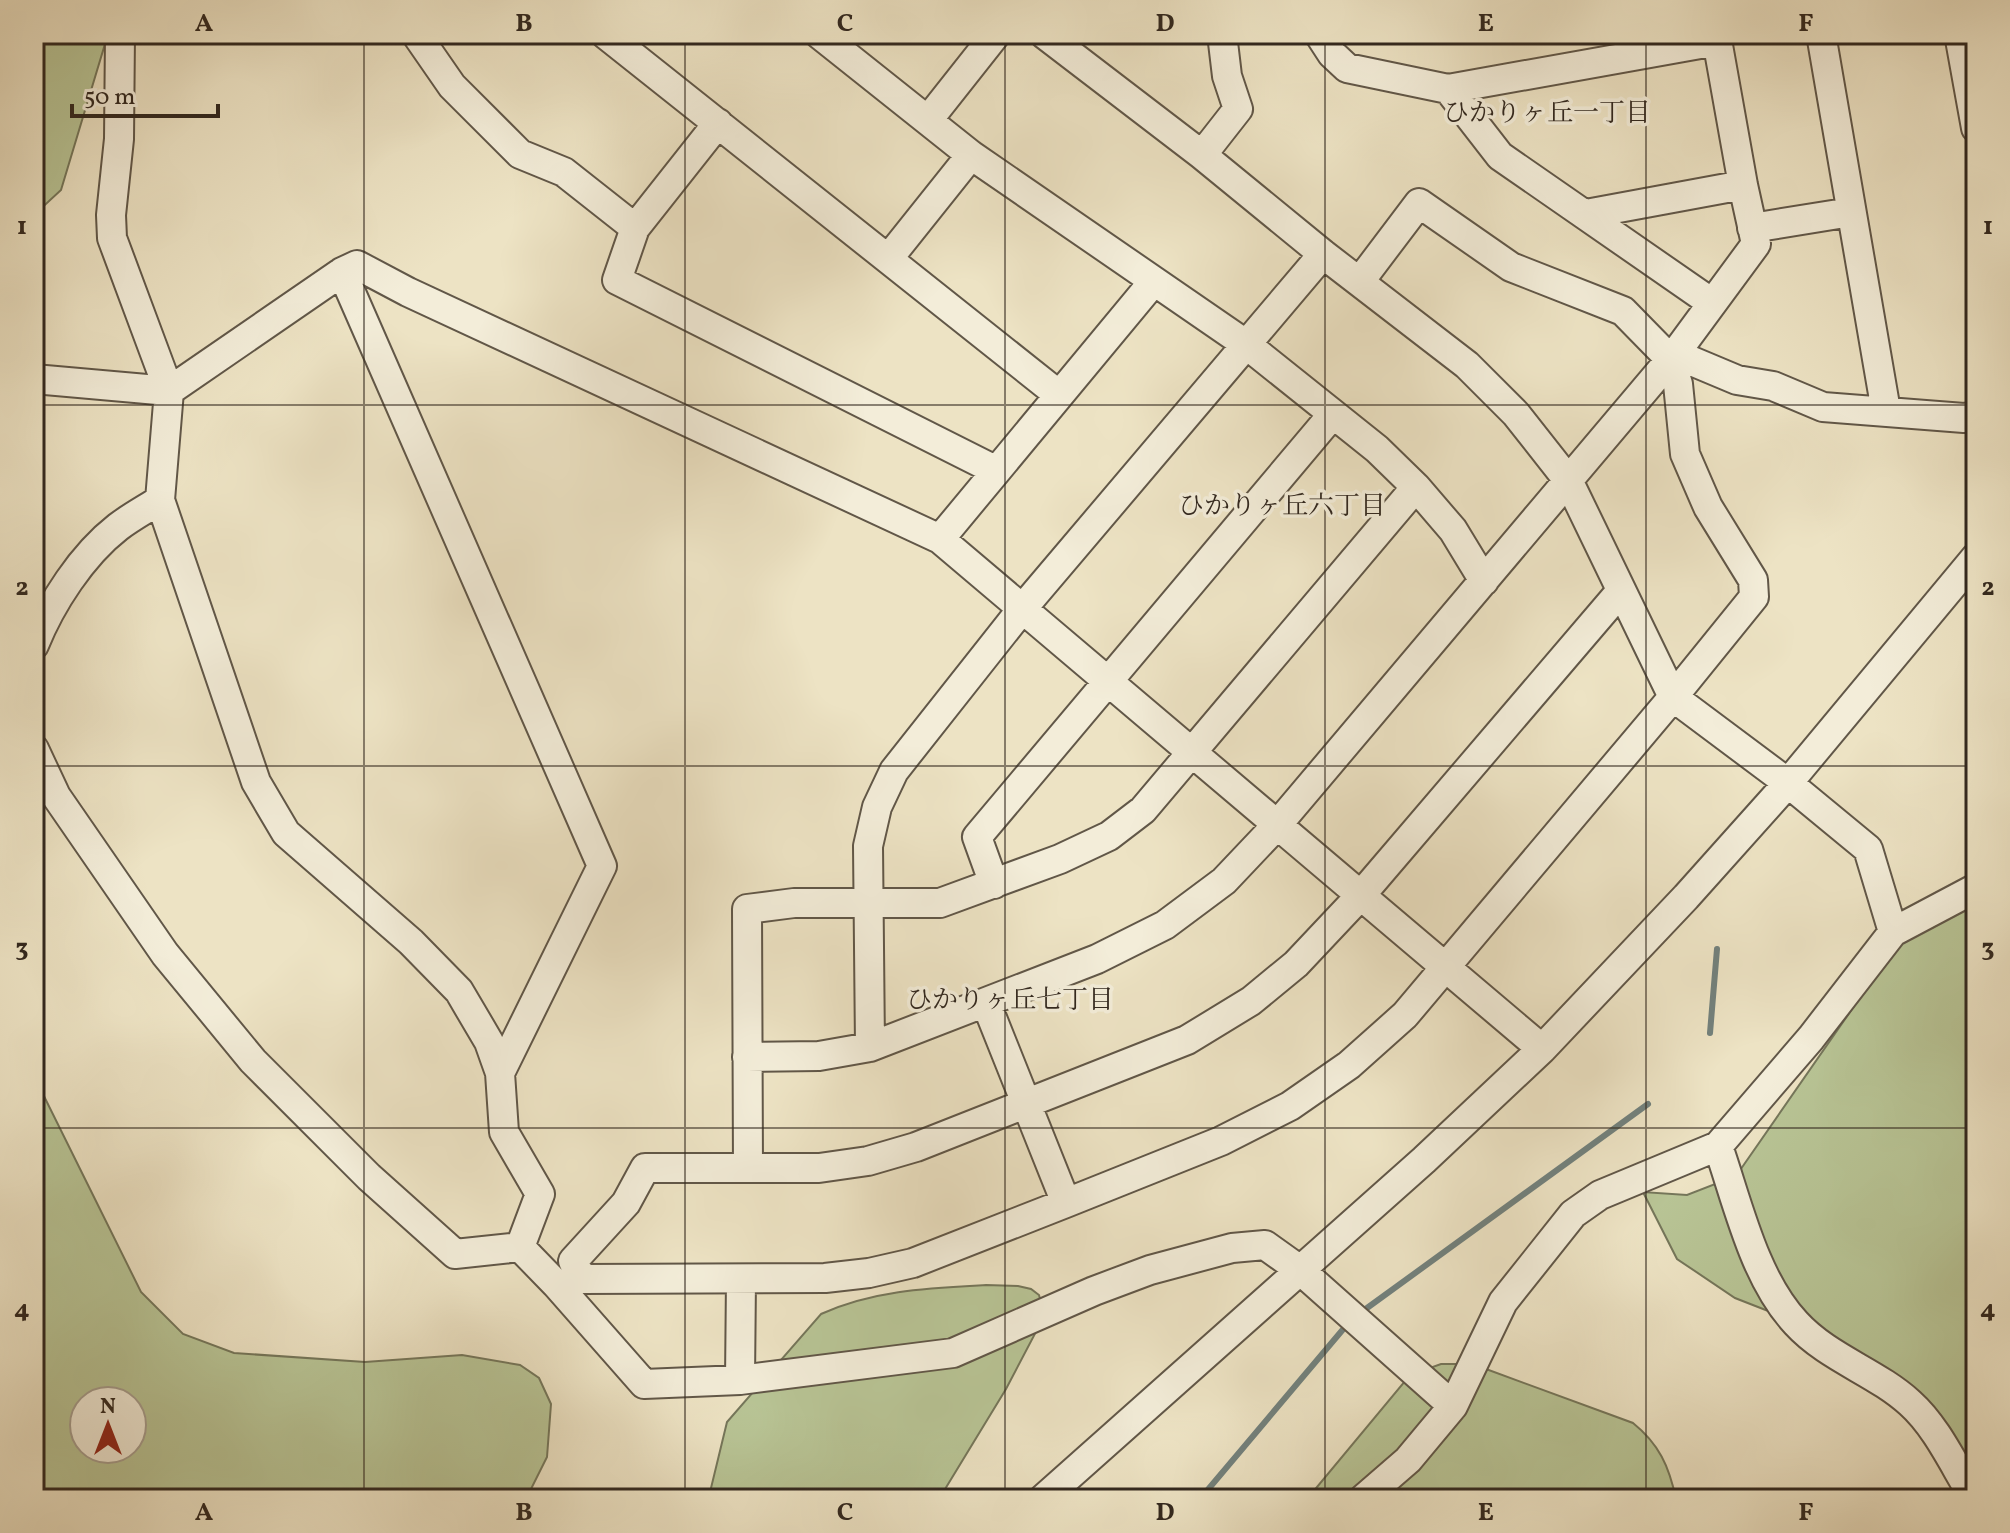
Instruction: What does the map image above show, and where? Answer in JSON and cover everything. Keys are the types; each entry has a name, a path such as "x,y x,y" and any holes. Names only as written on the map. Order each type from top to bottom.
{"street":[{"path":"120,34 119,139 111,215 112,238 169,391 160,500 256,782 286,833 411,942 459,991 489,1042 500,1073 504,1132 540,1194 520,1247"},
{"path":"416,34 452,86 520,154 564,172 635,228"},
{"path":"605,34 1059,395"},
{"path":"819,34 971,155 1247,345 1377,449 1416,487 1453,530 1484,581"},
{"path":"928,120 996,34"},
{"path":"1044,34 1075,44 1202,155 1323,254 1467,365 1516,414 1568,480 1673,697 1788,783 1868,849 1893,932"},
{"path":"1202,155 1238,109 1227,76 1222,34"},
{"path":"747,1057 819,1056 870,1047 1097,959 1165,925 1224,881 1278,824 1673,357 1756,244 1717,38 1448,89 1347,68 1332,54 1319,34"},
{"path":"1821,34 1886,411"},
{"path":"1959,34 1976,128"},
{"path":"1448,89 1500,156 1712,303"},
{"path":"718,123 635,228 617,280 995,470"},
{"path":"888,259 971,155"},
{"path":"1586,214 1743,185"},
{"path":"1360,281 1419,203 1511,267 1623,311 1673,357 1737,380 1773,386 1823,407 1964,418 1976,416"},
{"path":"1752,228 1851,212"},
{"path":"870,1047 868,846 877,807 894,771 1022,609 1323,254"},
{"path":"34,379 169,391 342,272 357,265 408,292 940,539 1542,1049"},
{"path":"342,272 602,866 500,1073"},
{"path":"940,539 1154,281"},
{"path":"1620,592 1361,895 1296,964 1251,1001 1187,1040 916,1147 868,1161 819,1168 645,1168 626,1203 573,1261 582,1279 825,1278 869,1273 913,1263 1221,1141 1290,1106 1349,1065 1405,1015 1754,597 1753,580 1708,507 1685,454 1673,357"},
{"path":"994,884 977,837 1333,414"},
{"path":"748,1168 747,909 794,903 940,903 1109,836 1143,810 1416,487"},
{"path":"34,645 41,627 100,543 118,527 160,500"},
{"path":"1043,1499 1424,1160 1542,1049 1686,897 1788,783 1976,557"},
{"path":"34,749 56,796 165,954 253,1061 369,1177 455,1254 520,1247"},
{"path":"1363,1499 1408,1460 1453,1406 1503,1302 1573,1214 1600,1195 1718,1146 1811,1038 1893,932 1976,888"},
{"path":"986,1003 1066,1203"},
{"path":"1718,1146 1763,1275 1781,1304 1815,1340 1910,1403 1927,1423 1975,1499"},
{"path":"520,1247 644,1384 740,1380 953,1353 1094,1291 1191,1257 1265,1245 1300,1270 1453,1406"},
{"path":"740,1380 741,1279"}],"green space":[{"path":"34,34 108,34 61,190 34,215"},
{"path":"1976,880 1976,1484 1918,1426 1799,1323 1735,1298 1677,1259 1643,1192 1687,1195 1736,1176 1916,917"},
{"path":"34,1076 141,1292 183,1334 234,1353 365,1362 462,1355 520,1365 539,1378 551,1404 547,1457 526,1499 34,1499"},
{"path":"986,1285 1031,1289 1039,1295 1043,1310 1038,1328 1006,1389 939,1499 712,1499 711,1488 727,1422 821,1314 881,1295"},
{"path":"1441,1364 1463,1364 1486,1369 1633,1423 1662,1456 1676,1499 1307,1499 1410,1375"}],"waterway":[{"path":"1710,1033 1717,949"},
{"path":"1367,1308 1648,1104"},
{"path":"1200,1499 1345,1327"}],"district":[{"name":"ひかりヶ丘一丁目","path":"1547,114"},
{"name":"ひかりヶ丘六丁目","path":"1282,507"},
{"name":"ひかりヶ丘七丁目","path":"1010,1001"}]}
